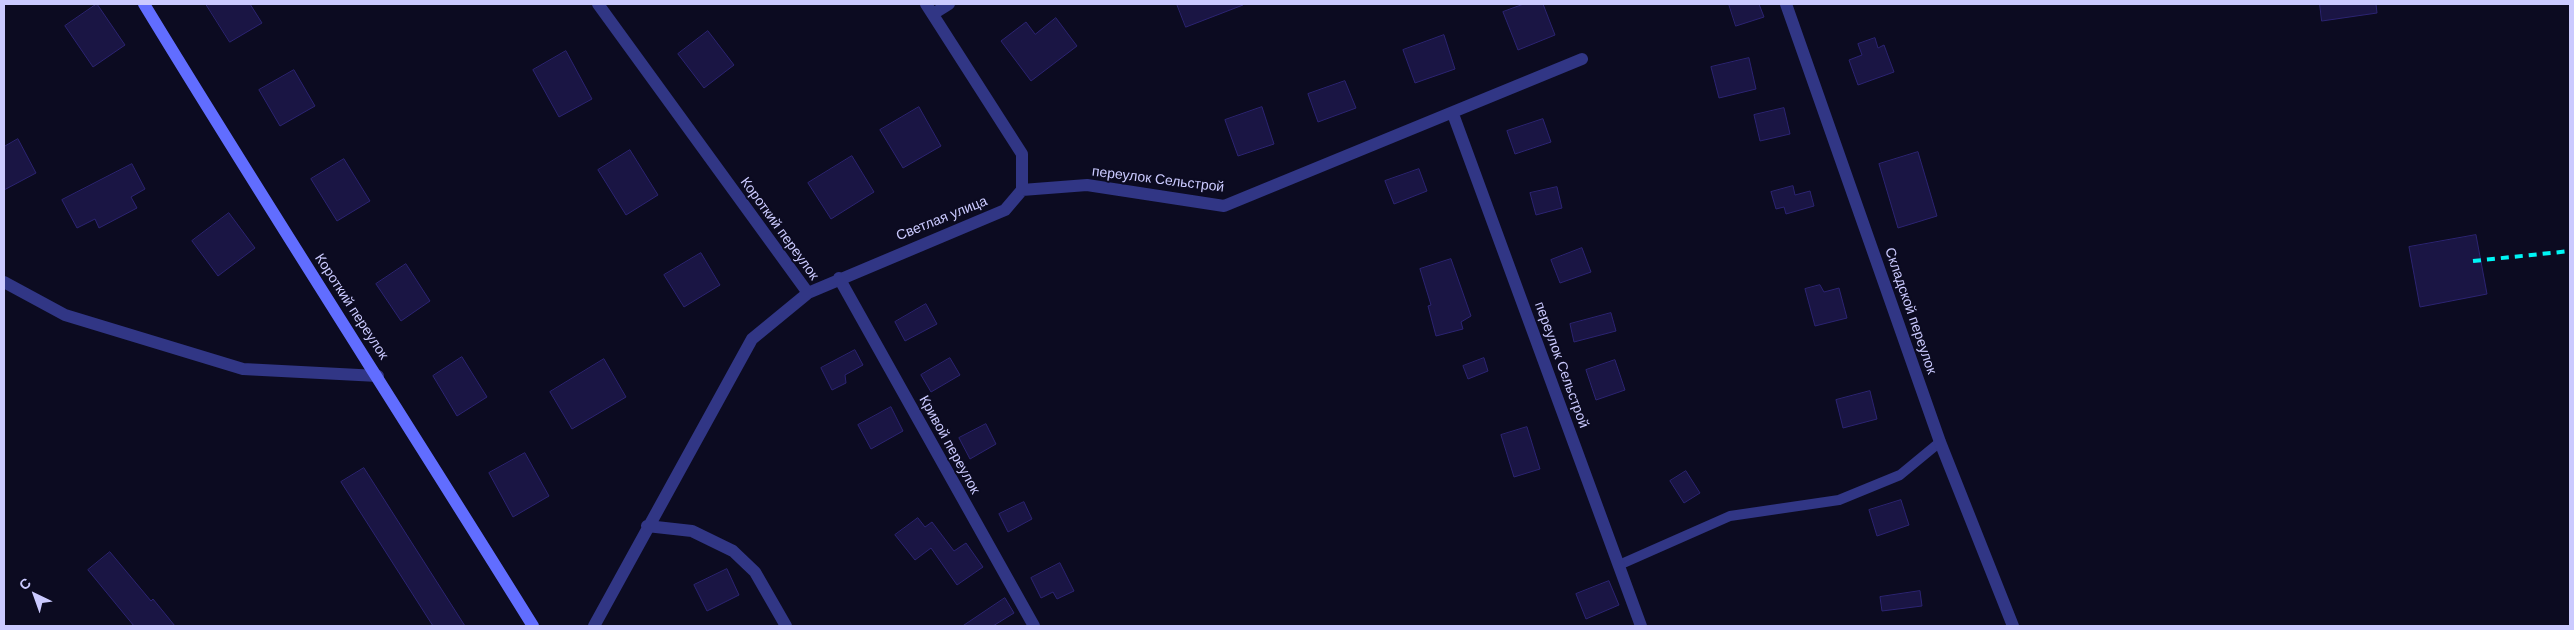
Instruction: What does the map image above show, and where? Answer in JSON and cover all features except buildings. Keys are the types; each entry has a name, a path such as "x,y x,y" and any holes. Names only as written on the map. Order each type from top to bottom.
{"street":[{"name":"Короткий переулок","path":"144,4 238,158 378,376 533,626"},
{"name":"Короткий переулок","path":"594,626 752,339 808,293 598,4"},
{"path":"949,4 930,9 1022,154 1022,190"},
{"name":"Складской переулок","path":"1786,4 1940,442 2014,626"},
{"name":"переулок Сельстрой","path":"1022,190 1087,185 1224,206 1453,114 1582,59"},
{"name":"переулок Сельстрой","path":"1453,114 1641,626"},
{"name":"Светлая улица","path":"808,293 839,278 1005,210 1022,190"},
{"name":"Кривой переулок","path":"839,278 1034,626"},
{"path":"4,282 64,314 243,369 378,376"},
{"path":"648,526 692,531 733,551 755,572 786,626"}],"lane":[{"path":"1619,565 1730,516 1840,500 1900,475 1940,442"}],"railway":[{"path":"2473,261 2570,251"}]}
